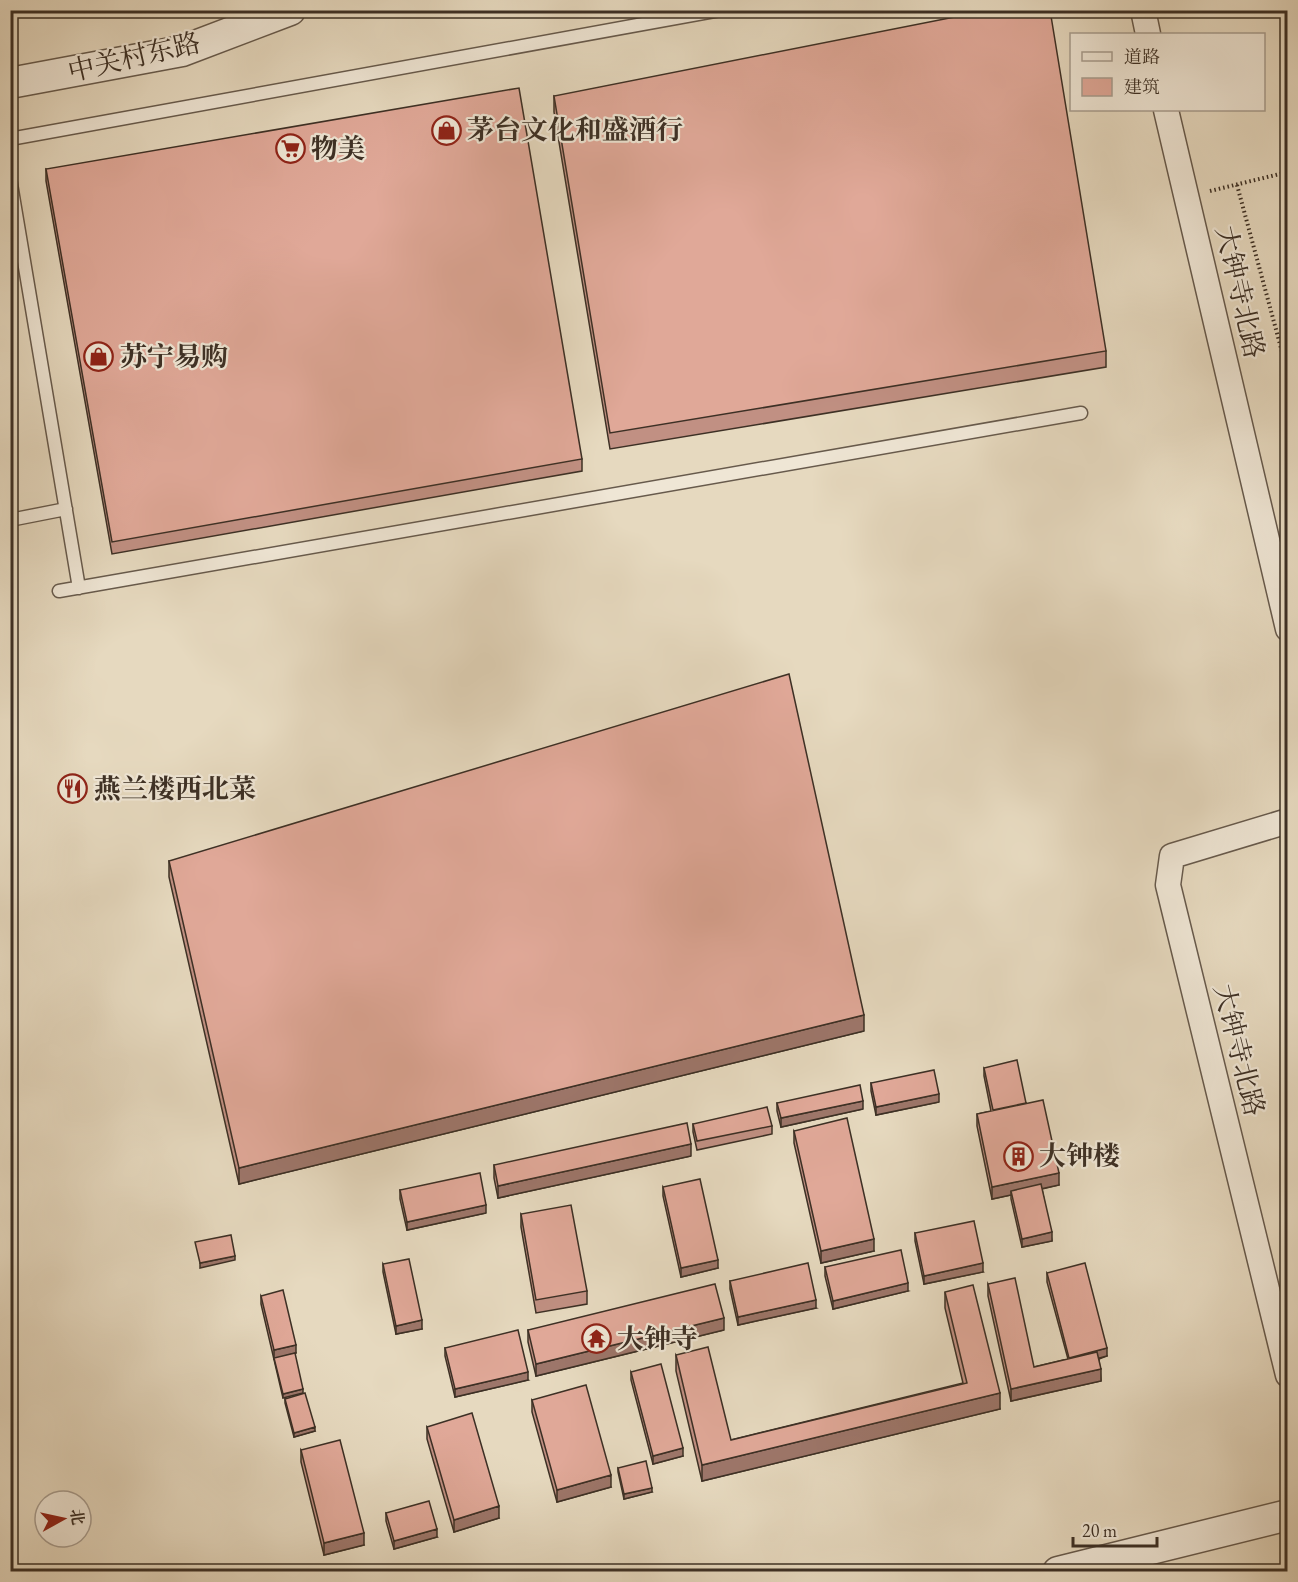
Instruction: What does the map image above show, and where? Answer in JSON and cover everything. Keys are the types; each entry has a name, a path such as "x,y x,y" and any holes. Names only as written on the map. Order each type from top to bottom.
{"street":[{"name":"中关村东路","path":"10,83 182,51 290,10"},
{"path":"1143,10 1148,33"},
{"name":"大钟寺北路","path":"1166,111 1287,629"},
{"name":"大钟寺北路","path":"1287,821 1172,856 1168,885 1287,1375"},
{"path":"1058,1572 1287,1515"}],"lane":[{"path":"10,139 720,10"},
{"path":"10,178 79,588"},
{"path":"59,591 1081,412"},
{"path":"10,520 66,509"}],"path":[{"path":"1287,172 1237,185 1287,374"}],"building":[{"path":"990,10 1050,10 1106,351 610,433 554,96"},
{"path":"519,88 582,459 112,542 46,169"},
{"path":"789,674 864,1015 239,1168 169,861"},
{"path":"1017,1060 1026,1103 993,1110 984,1068"},
{"path":"934,1070 939,1094 876,1107 871,1083"},
{"path":"860,1085 863,1101 781,1118 777,1103"},
{"name":"大钟楼","path":"1043,1100 1059,1173 992,1187 977,1114"},
{"path":"767,1107 772,1126 697,1141 693,1124"},
{"path":"847,1118 874,1239 821,1251 794,1131"},
{"path":"687,1123 691,1144 498,1186 494,1165"},
{"path":"480,1173 486,1205 407,1222 400,1190"},
{"path":"700,1179 718,1260 681,1268 663,1187"},
{"path":"1041,1184 1052,1232 1022,1239 1011,1191"},
{"path":"571,1205 587,1291 536,1300 521,1214"},
{"path":"974,1221 983,1263 924,1276 915,1233"},
{"path":"231,1235 235,1256 200,1263 195,1242"},
{"path":"901,1250 908,1283 833,1301 825,1267"},
{"path":"409,1259 422,1320 396,1326 383,1264"},
{"path":"808,1263 816,1300 738,1317 730,1281"},
{"path":"1085,1263 1107,1348 1069,1358 1047,1273"},
{"path":"1015,1278 1034,1367 1097,1352 1101,1369 1011,1389 988,1284"},
{"path":"715,1284 724,1318 536,1364 528,1330"},
{"path":"973,1285 1000,1393 702,1465 676,1355 708,1347 731,1440 967,1383 945,1292"},
{"path":"283,1290 296,1345 274,1350 261,1296"},
{"path":"518,1330 528,1372 455,1389 445,1348"},
{"path":"295,1353 303,1389 283,1394 274,1358"},
{"path":"661,1364 683,1448 653,1456 631,1372"},
{"path":"586,1385 611,1475 557,1490 532,1400"},
{"path":"305,1393 315,1427 294,1433 285,1399"},
{"path":"472,1413 499,1506 454,1520 427,1427"},
{"path":"340,1440 364,1533 324,1543 301,1450"},
{"path":"646,1461 652,1488 624,1494 618,1468"},
{"path":"429,1501 437,1529 394,1541 386,1513"}],"place":[{"name":"茅台文化和盛酒行","path":"446,130"},
{"name":"物美","path":"290,149"},
{"name":"苏宁易购","path":"99,357"},
{"name":"燕兰楼西北菜","path":"73,789"},
{"name":"大钟楼","path":"1018,1156"},
{"name":"大钟寺","path":"596,1339"}]}
